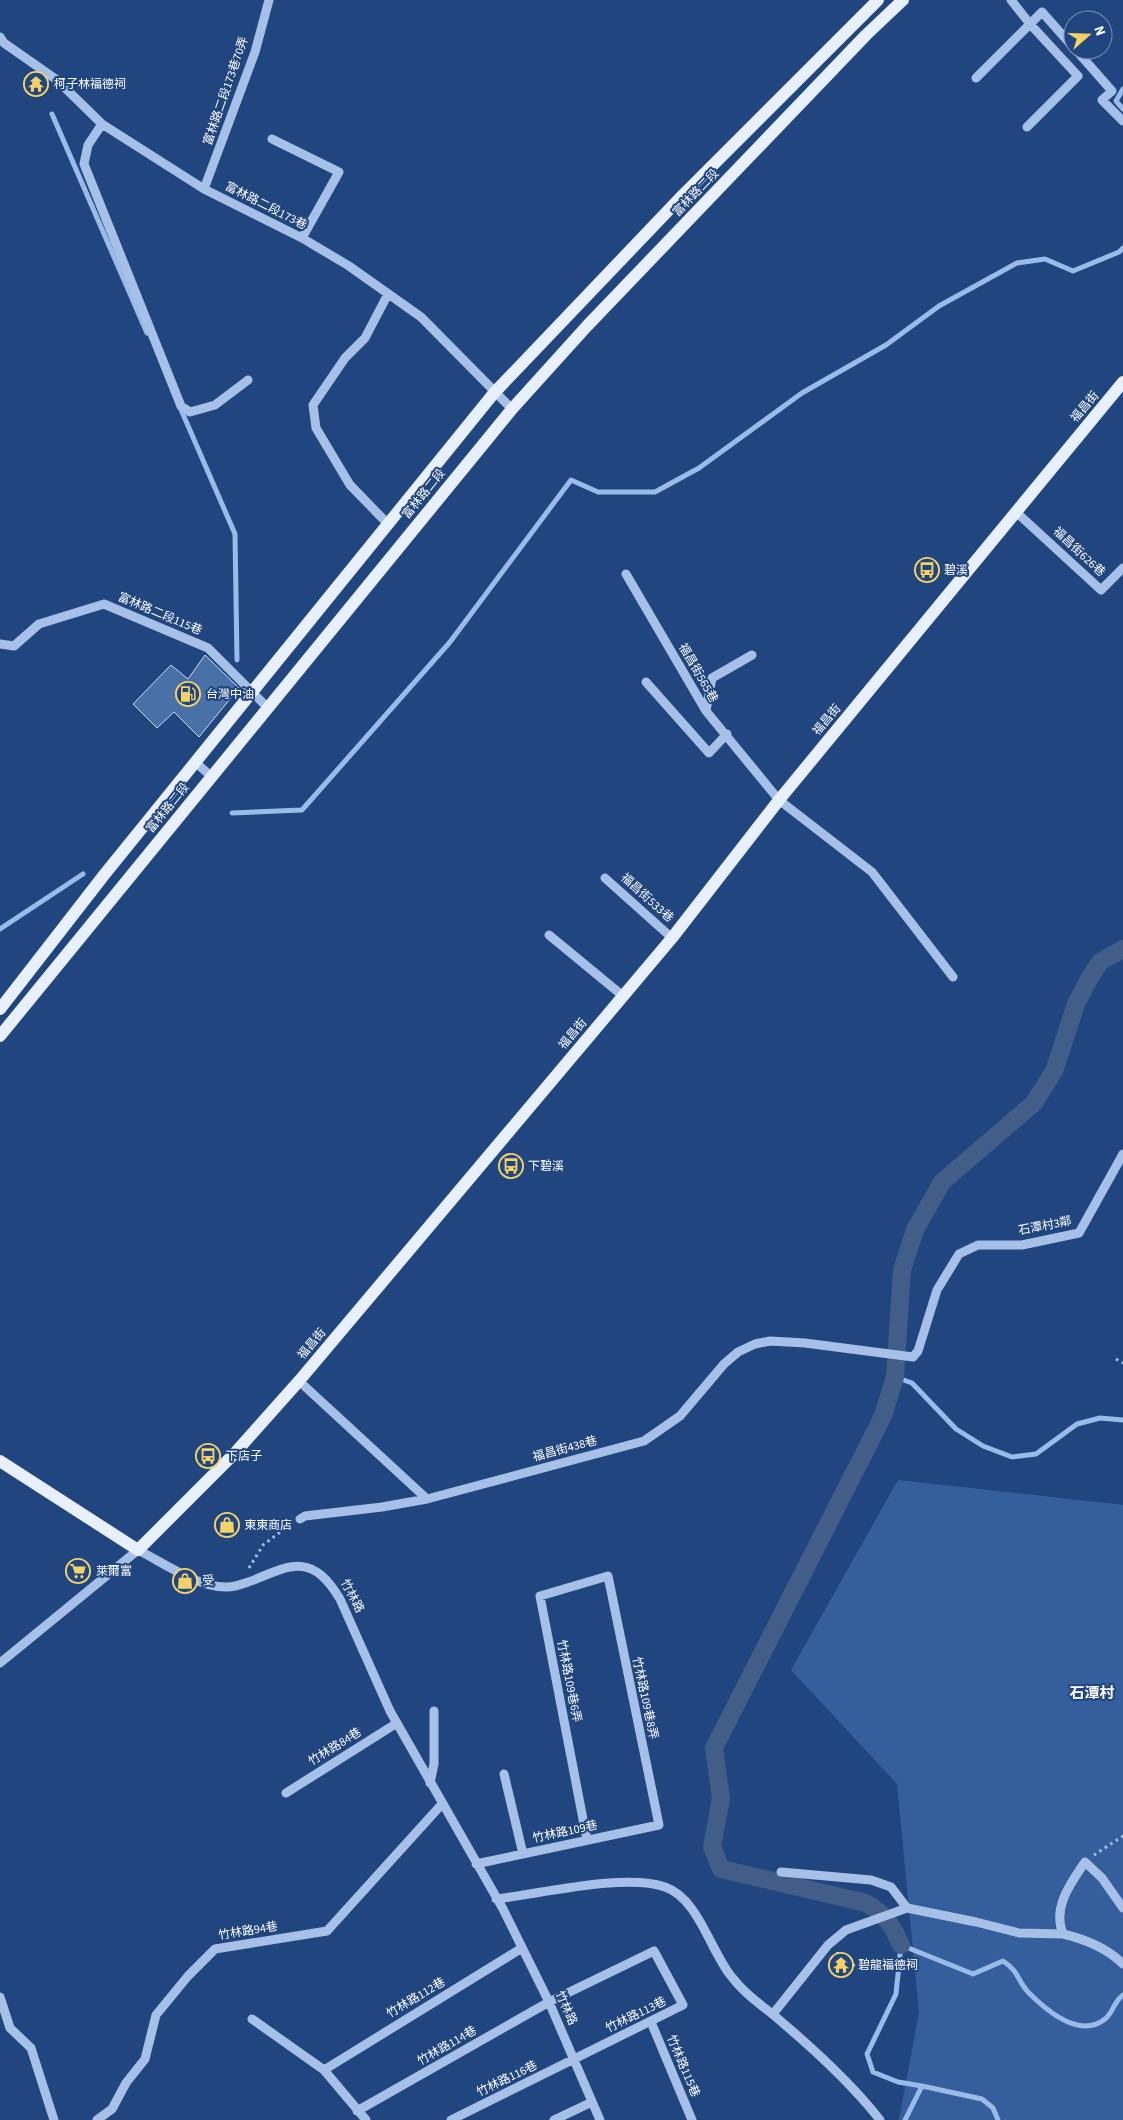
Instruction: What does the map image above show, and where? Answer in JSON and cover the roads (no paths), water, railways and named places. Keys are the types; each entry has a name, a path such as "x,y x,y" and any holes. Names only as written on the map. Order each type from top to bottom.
{"main road":[{"name":"富林路二段","path":"0,1010 104,875 494,393 613,269 878,0"},
{"name":"富林路二段","path":"0,1036 512,409 630,282 866,36 903,0"},
{"path":"613,269 630,282"},
{"name":"福昌街","path":"138,1550 234,1454 300,1381 672,938 779,800 1123,382"},
{"name":"竹林路","path":"0,1461 138,1550"}],"street":[{"name":"富林路二段173巷70弄","path":"204,189 255,52 269,0"},
{"path":"1011,0 1030,24 1078,76 1027,127"},
{"path":"976,78 1042,12 1063,36"},
{"name":"富林路二段173巷","path":"0,38 4,43 57,80 102,124 204,189 302,238 349,266 421,317 494,393 512,409"},
{"path":"1085,60 1112,91 1102,100 1123,122"},
{"path":"102,124 88,145 84,164 181,406 190,412 215,405 226,394 248,380"},
{"path":"272,139 340,172 302,238"},
{"path":"388,294 365,338 334,373 313,406 316,428 350,485 388,524"},
{"name":"福昌街626巷","path":"1016,512 1102,590 1123,568"},
{"name":"福昌街565巷","path":"626,574 706,711 727,734 779,800 872,872 953,978"},
{"name":"富林路二段115巷","path":"0,644 14,646 39,624 104,604 208,648 267,708"},
{"path":"706,711 712,678 752,655"},
{"path":"646,682 710,753 727,734"},
{"path":"195,762 212,777"},
{"name":"福昌街533巷","path":"605,878 672,938"},
{"path":"550,935 623,996"},
{"name":"石潭村3鄰","path":"846,1348 913,1357 918,1351 937,1290 959,1254 978,1245 1022,1245 1079,1233 1123,1154"},
{"name":"福昌街438巷","path":"300,1519 305,1516 382,1507 427,1499 644,1441 680,1416 724,1364 738,1352 755,1344 770,1341 846,1348"},
{"path":"300,1381 427,1499"},
{"name":"竹林路","path":"138,1550 201,1582 224,1588 239,1586 288,1567 302,1565 314,1570 330,1583 340,1599 397,1723 503,1909 549,2002 600,2120"},
{"name":"福昌街","path":"0,1663 138,1550"},
{"name":"竹林路109巷8弄","path":"608,1576 658,1824"},
{"name":"竹林路109巷6弄","path":"587,1840 540,1596 608,1576"},
{"path":"430,1783 434,1764 434,1711"},
{"name":"竹林路84巷","path":"286,1793 397,1723"},
{"path":"504,1774 523,1854"},
{"name":"竹林路94巷","path":"97,2120 112,2109 126,2084 145,2059 156,2015 188,1976 215,1949 326,1931 442,1804"},
{"name":"竹林路109巷","path":"476,1864 658,1824"},
{"path":"1063,1934 1058,1921 1064,1894 1085,1862 1102,1878 1123,1908"},
{"path":"781,1872 871,1880 891,1887 906,1908"},
{"path":"496,1899 611,1884 643,1882 666,1887 683,1897 730,1974 748,1996 773,2014 814,2049 864,2099 880,2120"},
{"path":"773,2014 828,1945 846,1930 863,1922 906,1908 1019,1933 1063,1934 1084,1939 1118,1958 1123,1964"},
{"name":"竹林路112巷","path":"324,2070 522,1948"},
{"name":"竹林路113巷","path":"549,2002 654,1950 684,2006 574,2060"},
{"path":"0,1997 10,2028 32,2048 54,2120"},
{"name":"竹林路114巷","path":"357,2111 549,2002"},
{"path":"252,2019 324,2070 366,2120"},
{"name":"竹林路115巷","path":"651,2022 692,2120"},
{"name":"竹林路116巷","path":"451,2120 574,2060"},
{"path":"554,2120 592,2102"}],"waterway":[{"path":"1123,89 1116,101 1123,109"},
{"path":"52,114 147,333"},
{"path":"232,813 302,810 450,642 571,480 598,492 655,492 699,468 802,393 886,345 939,306 1017,263 1045,259 1073,271 1119,252 1123,248"},
{"path":"179,405 235,534 237,660"},
{"path":"0,929 83,874"},
{"path":"901,1945 887,1921 878,1911 866,1903 721,1869 712,1847 721,1798 714,1748 883,1416 895,1377 902,1270 915,1230 942,1182 1034,1103 1054,1071 1076,1004 1089,979 1100,962 1123,949"},
{"path":"895,1377 912,1383 956,1429 983,1446 1012,1457 1036,1454 1077,1424 1100,1418 1123,1420"},
{"path":"905,2120 922,2086 898,2082 873,2072 867,2054 896,1994 901,1945 973,1974 1003,1961 1013,1969 1025,1989 1036,2000 1054,2014 1075,2024 1085,2026 1105,2019 1123,1995"},
{"path":"922,2086 982,2099 993,2108 998,2120"}],"place":[{"name":"柯子林福德祠","path":"36,84"},
{"name":"碧溪","path":"927,570"},
{"name":"台灣中油","path":"188,694"},
{"name":"下碧溪","path":"511,1166"},
{"name":"下店子","path":"208,1456"},
{"name":"東東商店","path":"227,1525"},
{"name":"萊爾富","path":"78,1571"},
{"name":"受","path":"185,1581"},
{"name":"碧龍福德祠","path":"841,1965"}],"district":[{"name":"石潭村","path":"1092,1693"}]}
